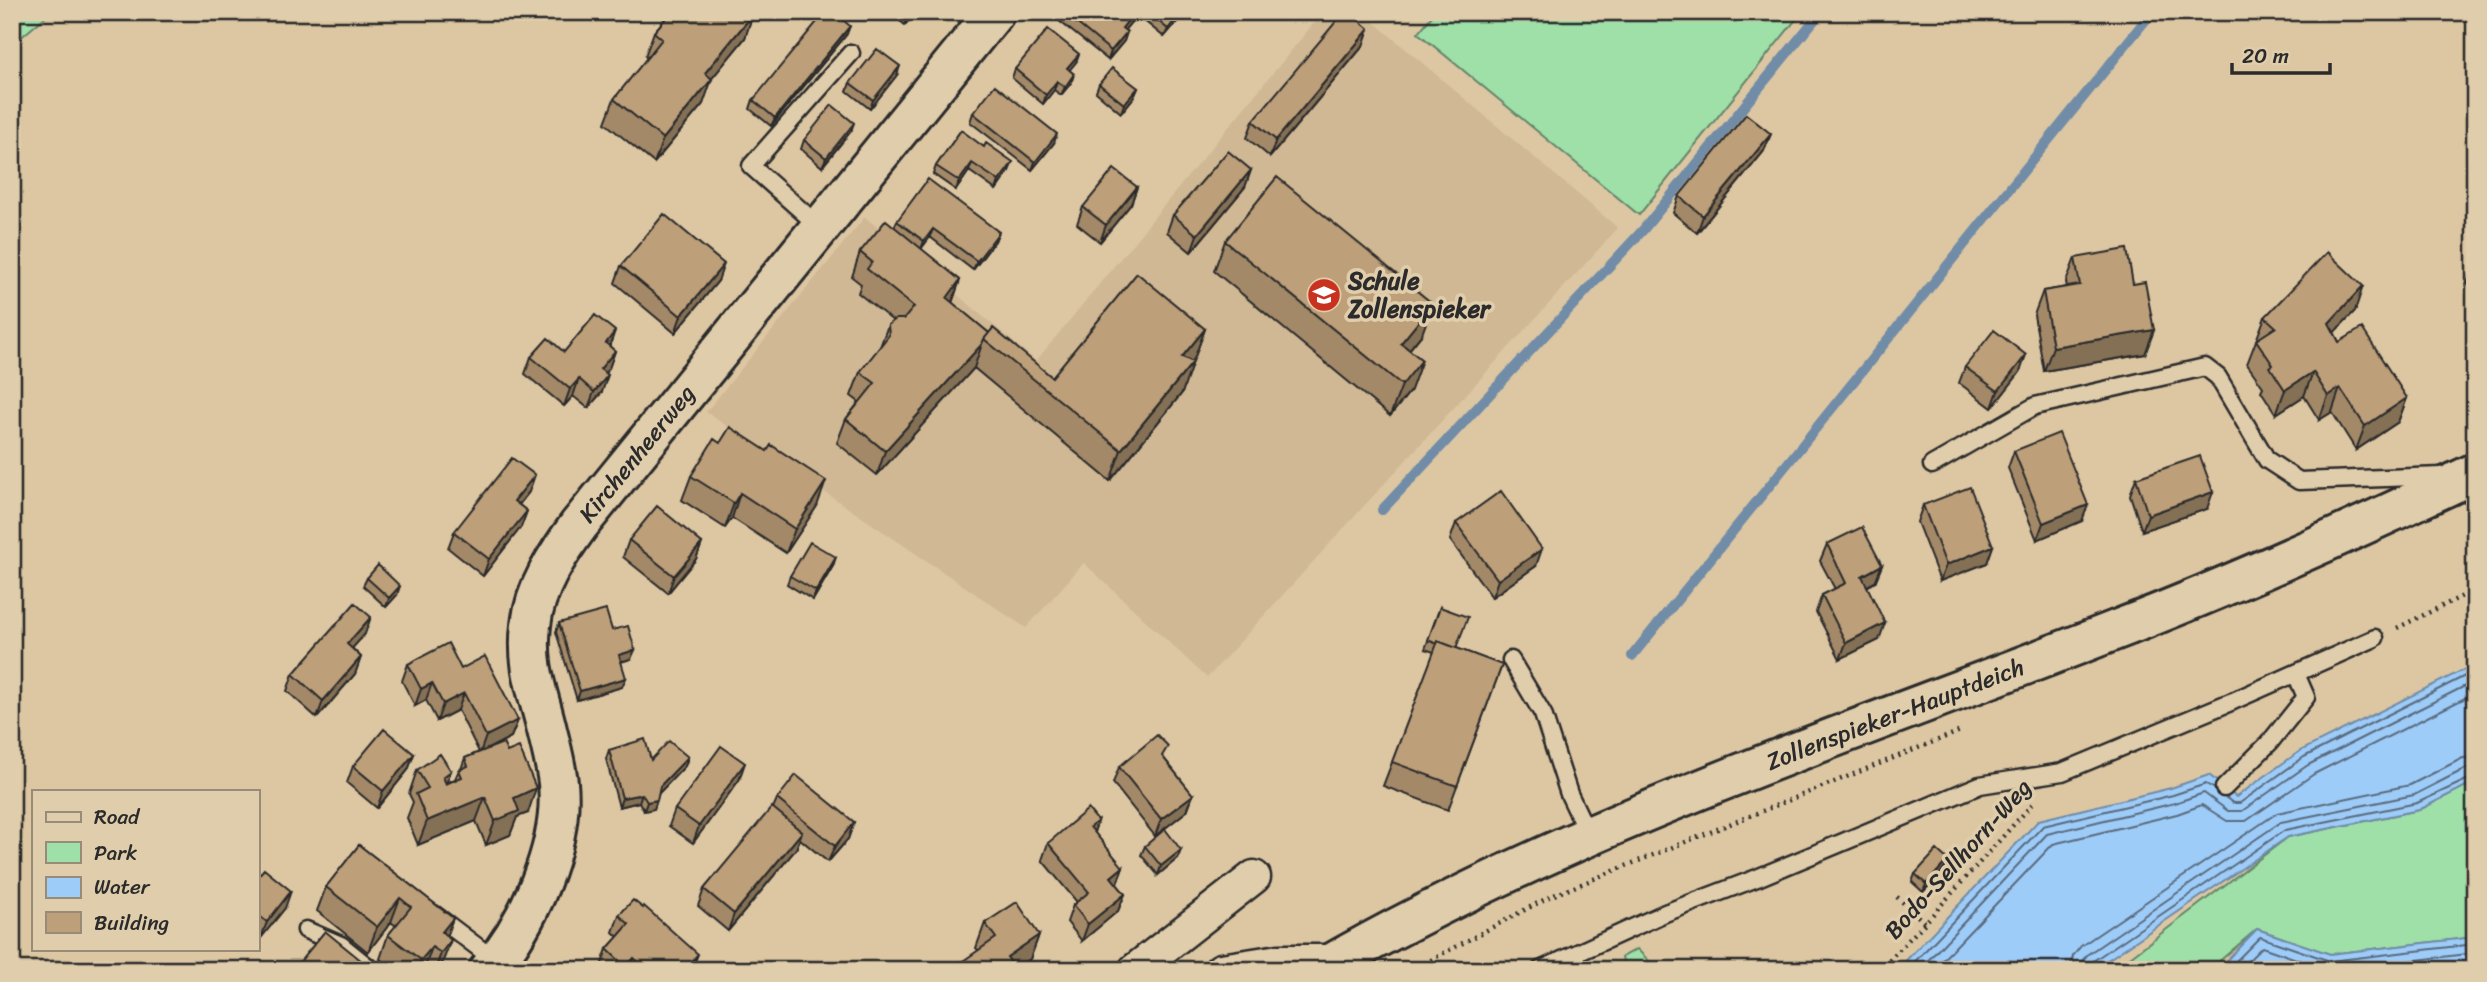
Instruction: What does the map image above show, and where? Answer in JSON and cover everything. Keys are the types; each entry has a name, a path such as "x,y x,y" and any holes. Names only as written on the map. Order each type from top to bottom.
{"street":[{"name":"Kirchenheerweg","path":"493,966 534,897 545,871 554,837 558,783 532,680 529,649 531,623 538,595 548,572 579,525 995,12"},
{"name":"Zollenspieker-Hauptdeich","path":"1328,965 1450,901 1637,814 2118,630 2225,586 2472,474"},
{"path":"1135,970 1254,877"},
{"path":"1221,970 1279,961 1328,965"}],"lane":[{"path":"821,228 751,166 850,53"},
{"path":"1932,465 2035,406 2205,367 2218,377 2267,460 2299,481 2472,474"},
{"path":"1539,970 1665,913 1980,785 2062,772 2375,639"},
{"path":"1511,660 1543,714 1569,794 1589,836"},
{"path":"2224,788 2270,742 2306,697 2296,674"},
{"path":"421,905 493,966"},
{"path":"306,930 341,945 372,970"}],"path":[{"path":"2375,639 2475,590"},
{"name":"Bodo-Sellhorn-Weg","path":"1879,970 2062,772"},
{"path":"1898,897 1925,923"}],"shaded area":[{"name":"Schule Zollenspieker","path":"1323,12 1362,12 1618,228 1207,678 1084,563 1026,628 706,412 865,217 1036,361"}],"green space":[{"path":"12,12 51,12 12,45"},
{"path":"1435,12 1802,12 1639,215 1418,33"},
{"path":"2475,781 2475,937 2330,954 2257,929 2209,970 2113,970 2288,837 2419,810"},
{"path":"1637,949 1658,970 1625,970 1622,957"}],"water":[{"path":"2475,664 2475,781 2470,784 2419,810 2288,837 2093,970 1897,970 2039,820 2171,788 2209,775 2236,797 2300,751"},
{"path":"2257,929 2330,954 2475,937 2475,970 2217,970"}],"building":[{"path":"671,12 753,14 705,73 712,79 663,139 614,99 662,39 654,32"},
{"path":"825,12 834,12 850,26 775,118 753,100"},
{"path":"1063,12 1135,12 1122,28 1127,32 1111,51"},
{"path":"1147,12 1181,12 1168,29"},
{"path":"1344,12 1349,12 1369,29 1276,140 1253,121"},
{"path":"1048,29 1079,54 1067,68 1074,74 1065,87 1057,81 1046,95 1015,69"},
{"path":"877,49 900,66 873,100 850,83"},
{"path":"1112,68 1138,88 1124,104 1099,84"},
{"path":"995,85 1057,134 1035,162 973,113"},
{"path":"832,105 854,123 826,158 804,140"},
{"path":"1746,114 1771,134 1703,216 1679,196"},
{"path":"961,130 984,147 986,143 1013,162 999,181 972,163 959,181 936,166"},
{"path":"1228,151 1251,170 1197,235 1173,215"},
{"path":"1114,169 1137,187 1106,225 1083,207"},
{"path":"1277,177 1433,304 1401,343 1422,360 1402,385 1225,241"},
{"path":"928,179 999,232 977,261 933,229 924,241 897,221"},
{"path":"664,214 724,264 681,316 621,266"},
{"path":"886,220 960,280 947,298 989,333 885,451 846,419 875,383 860,372 889,335 888,325 896,319 904,319 914,307 867,269 872,262 860,252"},
{"path":"2127,249 2133,284 2145,282 2154,330 2053,347 2043,291 2080,285 2075,258"},
{"path":"2327,252 2363,286 2329,323 2339,342 2362,328 2407,398 2365,426 2340,388 2328,396 2313,372 2285,390 2270,367 2273,365 2256,340 2276,327 2265,317"},
{"path":"1137,273 1205,329 1182,357 1193,362 1121,450 984,339 993,328 1052,377"},
{"path":"595,315 615,331 606,343 615,351 600,369 608,375 594,392 579,379 570,389 531,357 548,338 564,352"},
{"path":"1994,330 2026,355 1998,391 1965,367"},
{"path":"730,427 767,451 771,445 826,481 795,529 740,493 734,503 691,476 714,439 720,443"},
{"path":"2059,433 2088,505 2043,523 2014,451"},
{"path":"2200,456 2213,492 2148,515 2136,478"},
{"path":"512,458 535,475 514,501 527,511 489,559 454,532"},
{"path":"1970,487 1993,546 1946,565 1923,505"},
{"path":"1501,491 1542,549 1498,580 1456,523"},
{"path":"657,506 702,543 674,576 629,540"},
{"path":"1862,527 1882,565 1862,576 1885,623 1846,643 1822,595 1846,583 1827,544"},
{"path":"810,542 836,557 816,591 790,576"},
{"path":"378,565 400,586 389,598 367,578"},
{"path":"355,603 371,617 347,644 361,657 323,701 293,674"},
{"path":"1440,607 1468,617 1456,648 1428,640"},
{"path":"606,610 612,630 628,626 635,650 619,655 626,678 580,691 559,623"},
{"path":"1438,641 1502,665 1457,786 1392,762"},
{"path":"448,643 461,669 485,656 518,720 486,736 464,693 443,704 432,683 421,689 408,664"},
{"path":"384,729 414,754 383,791 353,766"},
{"path":"1157,735 1168,746 1162,756 1193,795 1161,819 1119,767"},
{"path":"645,739 651,760 669,741 688,757 660,786 657,800 647,802 642,794 622,798 609,750"},
{"path":"503,743 507,752 519,747 536,788 514,798 519,811 495,821 485,797 427,821 416,794 428,788 417,770 440,754 451,771 443,777 446,784 462,777 459,770 468,766 465,758"},
{"path":"721,746 745,763 699,826 675,809"},
{"path":"796,775 854,822 835,846 777,799"},
{"path":"772,807 802,832 734,914 704,889"},
{"path":"1088,809 1098,821 1090,827 1123,867 1111,877 1125,894 1088,924 1073,905 1089,892 1048,843"},
{"path":"1165,829 1181,850 1161,866 1145,846"},
{"path":"359,845 453,918 442,932 451,940 441,953 432,947 421,960 388,935 411,907 400,898 377,927 326,887"},
{"path":"1937,850 1948,860 1926,884 1915,874"},
{"path":"264,869 291,891 267,922 259,916 259,875"},
{"path":"633,900 643,908 644,906 698,954 684,970 647,970 634,958 626,967 607,949 629,924 619,915"},
{"path":"1017,902 1039,935 1007,957 1016,970 950,970 996,938 985,923"},
{"path":"325,931 373,970 293,970"}],"waterway":[{"path":"1382,510 1643,230 1821,12"},
{"path":"1632,656 2152,12"}],"place":[{"name":"Schule Zollenspieker","path":"1324,295"}]}
